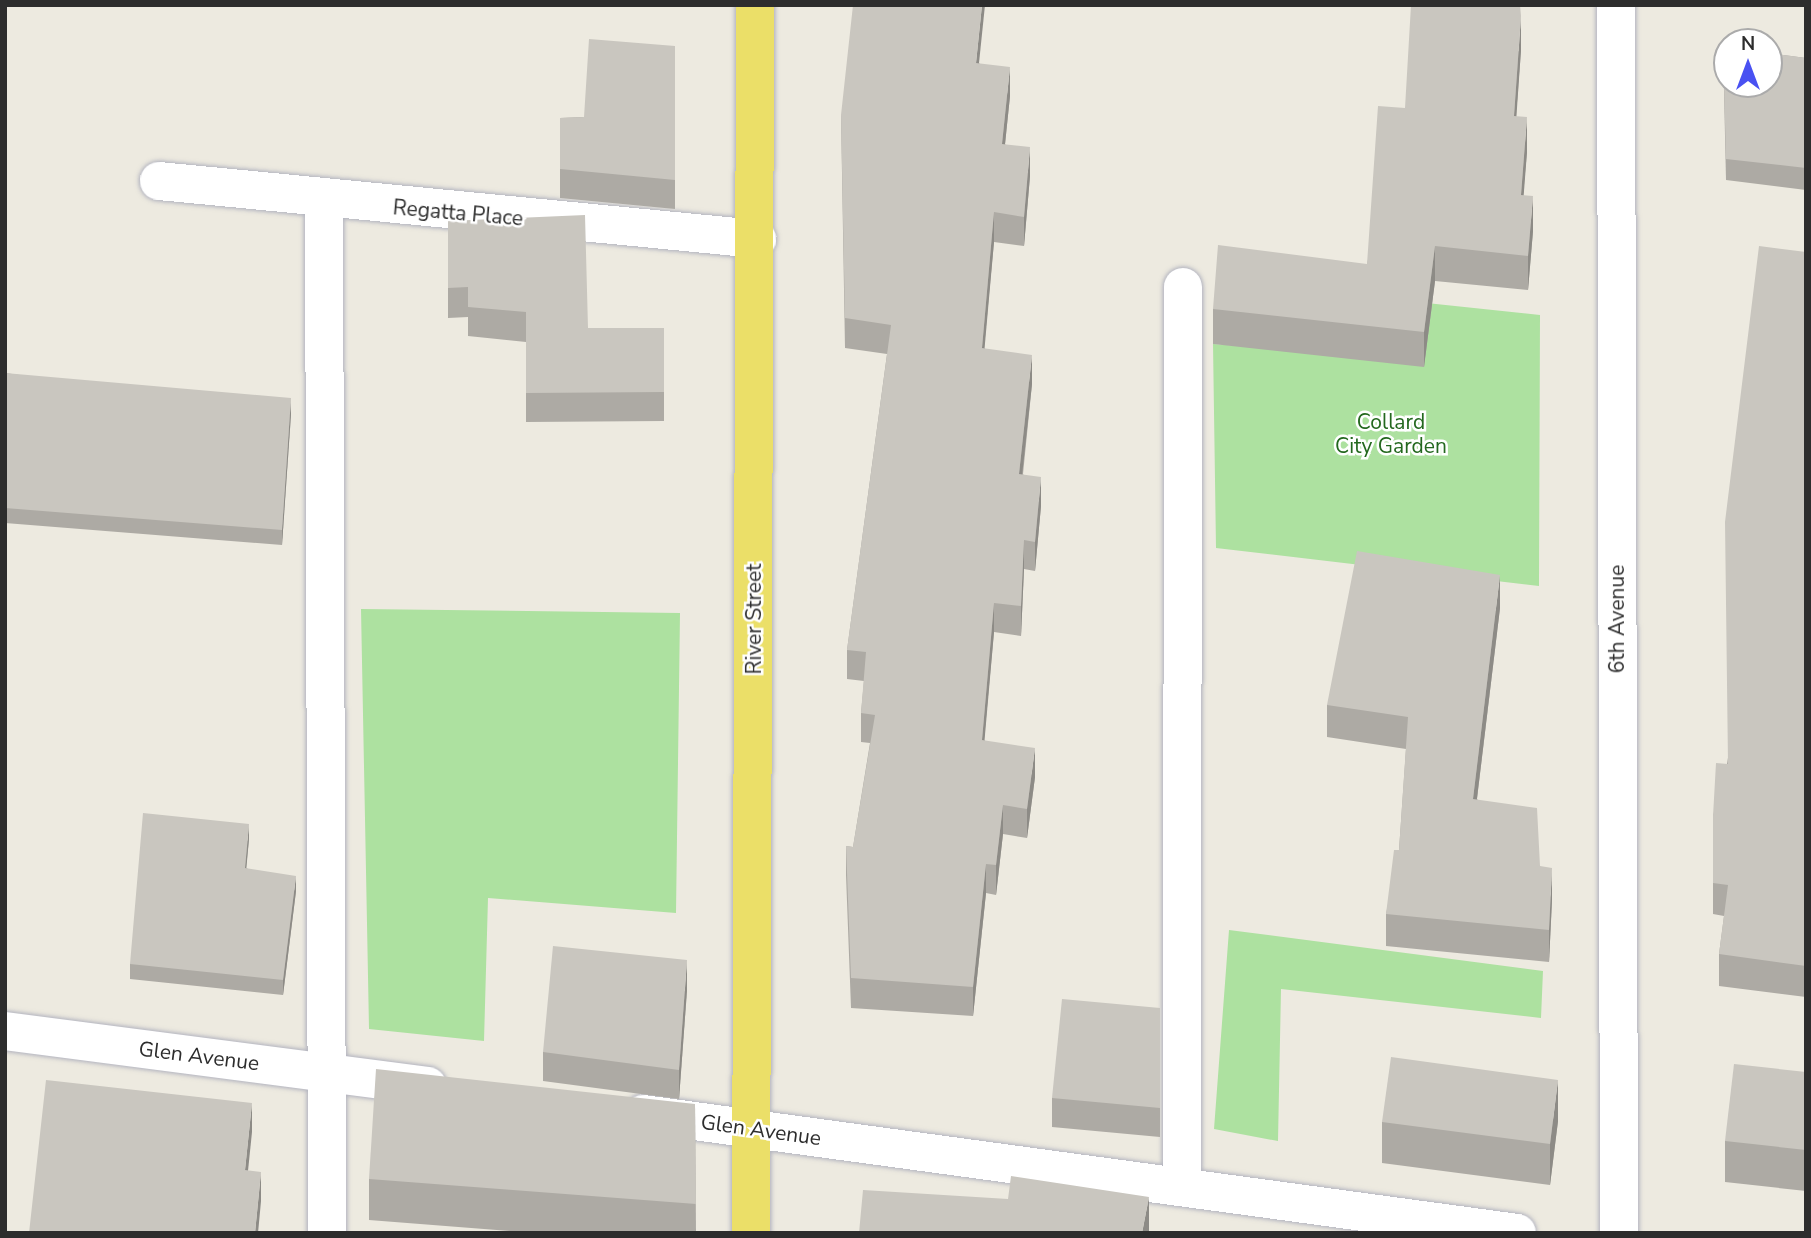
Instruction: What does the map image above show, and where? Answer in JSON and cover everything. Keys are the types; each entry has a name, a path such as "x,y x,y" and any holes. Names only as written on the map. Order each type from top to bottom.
{"main road":[{"name":"River Street","path":"751,1233 757,239 755,5"}],"street":[{"name":"6th Avenue","path":"1616,5 1619,1233"},
{"name":"Regatta Place","path":"159,181 324,200 757,239"},
{"path":"324,200 324,1073 327,1233"},
{"path":"1182,1187 1183,286"},
{"name":"Glen Avenue","path":"5,1031 462,1090"},
{"name":"Glen Avenue","path":"612,1110 1182,1187 1321,1219 1517,1233"}],"green space":[{"name":"Collard City Garden","path":"1294,289 1540,315 1539,586 1216,548 1213,344 1282,349"},
{"path":"361,609 680,613 676,913 488,898 484,1041 369,1029"},
{"path":"1229,930 1543,971 1541,1018 1281,989 1278,1141 1214,1129"}],"building":[{"path":"853,5 982,5 976,63 1010,67 1002,144 1030,147 1024,217 994,212 982,348 1032,355 1019,474 1041,477 1035,542 1024,540 1021,606 994,603 982,740 1035,748 1027,809 1003,805 996,865 986,864 973,987 851,978 846,846 853,847 875,715 861,713 866,652 847,650 891,325 845,318 841,115"},
{"path":"1411,5 1520,5 1514,116 1527,117 1521,195 1533,196 1528,256 1435,246 1424,332 1213,309 1218,245 1367,264 1378,106 1405,108"},
{"path":"589,39 675,46 675,180 560,169 560,118 584,117"},
{"path":"1783,55 1806,58 1806,168 1726,159 1724,98 1783,98"},
{"path":"585,215 588,328 664,328 664,392 526,393 526,312 468,307 468,287 448,288 448,221"},
{"path":"1759,246 1806,252 1806,966 1719,954 1728,885 1713,883 1716,763 1728,764 1725,522"},
{"path":"5,373 291,398 282,530 5,508"},
{"path":"1357,551 1500,575 1473,799 1537,808 1540,866 1552,868 1549,930 1386,914 1394,850 1399,850 1408,717 1327,705"},
{"path":"143,813 249,824 245,868 296,876 283,980 130,964"},
{"path":"553,946 687,960 679,1070 543,1052"},
{"path":"1062,999 1160,1008 1160,1108 1052,1098"},
{"path":"1391,1057 1558,1080 1550,1144 1382,1122"},
{"path":"1734,1064 1806,1072 1806,1150 1725,1141"},
{"path":"376,1069 695,1104 696,1204 369,1179"},
{"path":"46,1080 252,1103 245,1170 261,1172 255,1233 29,1233"},
{"path":"1011,1176 1149,1197 1142,1233 859,1233 863,1190 1008,1199"}]}
